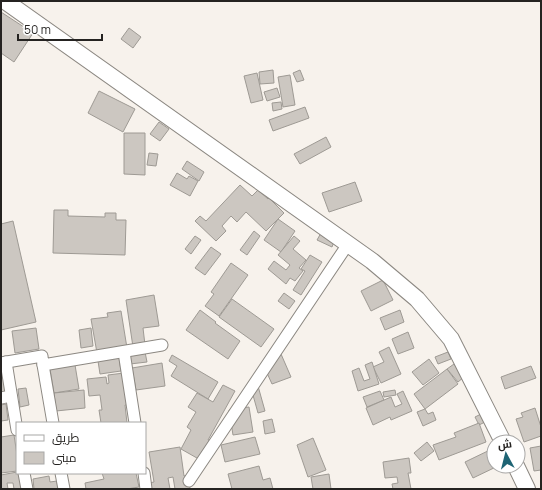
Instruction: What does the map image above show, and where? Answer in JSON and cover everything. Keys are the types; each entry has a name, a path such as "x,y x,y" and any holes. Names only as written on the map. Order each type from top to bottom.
{"main road":[{"path":"5,1 372,261 417,298 451,339 499,434"},
{"path":"520,474 527,489"}],"street":[{"path":"189,481 348,244"},
{"path":"43,365 162,345"},
{"path":"124,352 135,422"},
{"path":"16,427 6,397 3,363 42,356 53,422"},
{"path":"24,474 27,489"},
{"path":"61,474 64,489"},
{"path":"144,474 146,489"}],"building":[{"path":"1,12 33,33 14,62 1,53"},
{"path":"129,28 141,37 133,48 121,39"},
{"path":"273,70 274,83 260,84 259,72"},
{"path":"300,70 304,80 297,82 293,73"},
{"path":"257,73 263,100 251,103 244,76"},
{"path":"290,75 295,105 283,107 278,77"},
{"path":"277,88 280,97 267,101 264,92"},
{"path":"99,91 135,109 123,132 88,113"},
{"path":"281,102 282,109 273,111 272,103"},
{"path":"305,107 309,118 273,131 269,120"},
{"path":"159,122 169,129 160,141 150,134"},
{"path":"124,133 145,133 145,175 124,174"},
{"path":"326,137 331,147 300,164 294,154"},
{"path":"149,153 158,154 156,166 147,165"},
{"path":"187,161 204,172 199,181 182,169"},
{"path":"177,173 187,179 189,176 198,181 190,196 170,185"},
{"path":"355,182 362,201 329,212 322,193"},
{"path":"240,185 252,196 258,190 268,199 269,198 284,213 266,231 246,212 237,222 231,216 222,226 226,231 216,241 195,221 200,216 206,221"},
{"path":"54,210 68,210 68,216 105,217 105,213 116,213 116,220 126,220 125,255 53,253"},
{"path":"278,219 295,231 281,252 264,240"},
{"path":"13,221 36,322 1,330 1,224"},
{"path":"254,231 260,236 247,255 240,250"},
{"path":"321,233 335,239 332,247 317,240"},
{"path":"195,236 201,240 191,254 185,249"},
{"path":"294,236 300,241 293,249 306,260 299,268 303,271 295,281 290,278 286,284 268,269 274,261 286,270 290,265 278,255"},
{"path":"211,247 221,254 205,275 195,268"},
{"path":"310,255 322,262 301,295 293,290 305,271 301,269"},
{"path":"231,263 248,275 219,316 205,306 214,294 211,292"},
{"path":"383,280 393,300 371,311 361,291"},
{"path":"284,293 295,301 289,309 278,301"},
{"path":"154,295 159,326 143,328 145,345 133,347 126,300"},
{"path":"232,299 274,329 261,347 219,317"},
{"path":"200,310 240,341 228,359 186,330"},
{"path":"400,310 404,322 385,330 380,318"},
{"path":"121,311 127,348 97,353 91,319 108,317 107,313"},
{"path":"36,328 39,349 15,353 12,331"},
{"path":"91,328 93,346 81,348 79,330"},
{"path":"408,332 414,348 398,354 392,339"},
{"path":"389,347 401,374 381,383 373,367 384,362 379,352"},
{"path":"145,352 147,362 130,364 129,354"},
{"path":"448,352 451,359 438,364 435,357"},
{"path":"281,354 291,377 272,384 262,362"},
{"path":"172,355 218,382 208,399 171,376 177,366 169,361"},
{"path":"119,358 121,371 100,374 98,361"},
{"path":"429,359 439,373 423,385 412,372"},
{"path":"372,362 379,384 358,391 352,371 359,368 364,381 370,379 365,365"},
{"path":"162,363 165,386 136,390 132,368"},
{"path":"454,364 464,377 458,382 447,369"},
{"path":"75,365 79,389 54,393 50,369"},
{"path":"531,366 536,378 505,389 501,377"},
{"path":"4,367 8,394 1,395 1,368"},
{"path":"447,369 458,384 425,409 414,394"},
{"path":"124,373 129,405 125,405 127,422 101,422 99,410 102,410 100,395 89,396 87,379 106,377 107,384 109,383 108,375"},
{"path":"223,385 235,391 208,440 215,443 204,462 181,449 191,430 187,427 196,412 188,407 197,393 213,402"},
{"path":"258,386 265,411 258,413 251,388"},
{"path":"26,388 29,405 20,407 18,389"},
{"path":"84,390 85,408 56,411 54,393"},
{"path":"395,390 396,395 384,397 383,392"},
{"path":"380,391 384,400 367,407 363,397"},
{"path":"403,391 412,411 391,420 390,417 373,425 366,408 391,397 395,407 402,404 397,394"},
{"path":"6,404 8,420 1,421 1,405"},
{"path":"249,407 253,432 233,435 229,410"},
{"path":"535,408 541,427 541,436 526,441 526,434 521,434 516,419 523,417 521,413"},
{"path":"425,409 428,414 433,412 436,420 423,426 417,412"},
{"path":"481,414 485,422 479,425 475,417"},
{"path":"272,419 275,432 265,434 263,421"},
{"path":"479,423 486,442 439,460 433,445 456,437 454,433"},
{"path":"14,435 16,448 16,471 1,473 1,437"},
{"path":"255,437 260,454 225,462 221,445"},
{"path":"313,438 326,470 308,477 297,445"},
{"path":"427,442 434,451 421,461 414,453"},
{"path":"541,446 541,470 534,471 530,448"},
{"path":"180,447 184,476 188,475 190,489 175,489 173,477 168,478 170,489 150,489 149,483 154,482 149,452"},
{"path":"486,452 486,472 473,478 465,462"},
{"path":"409,458 411,473 408,473 411,489 393,489 392,484 398,483 397,477 385,478 383,462"},
{"path":"259,466 263,480 270,478 273,489 232,489 228,474"},
{"path":"16,472 16,474 21,474 23,489 14,489 13,483 7,483 8,489 1,489 1,475"},
{"path":"102,474 136,474 139,487 127,489 86,489 85,483 104,479"},
{"path":"329,474 331,489 313,489 311,477"},
{"path":"49,476 50,482 57,481 58,489 34,489 33,479"}]}
